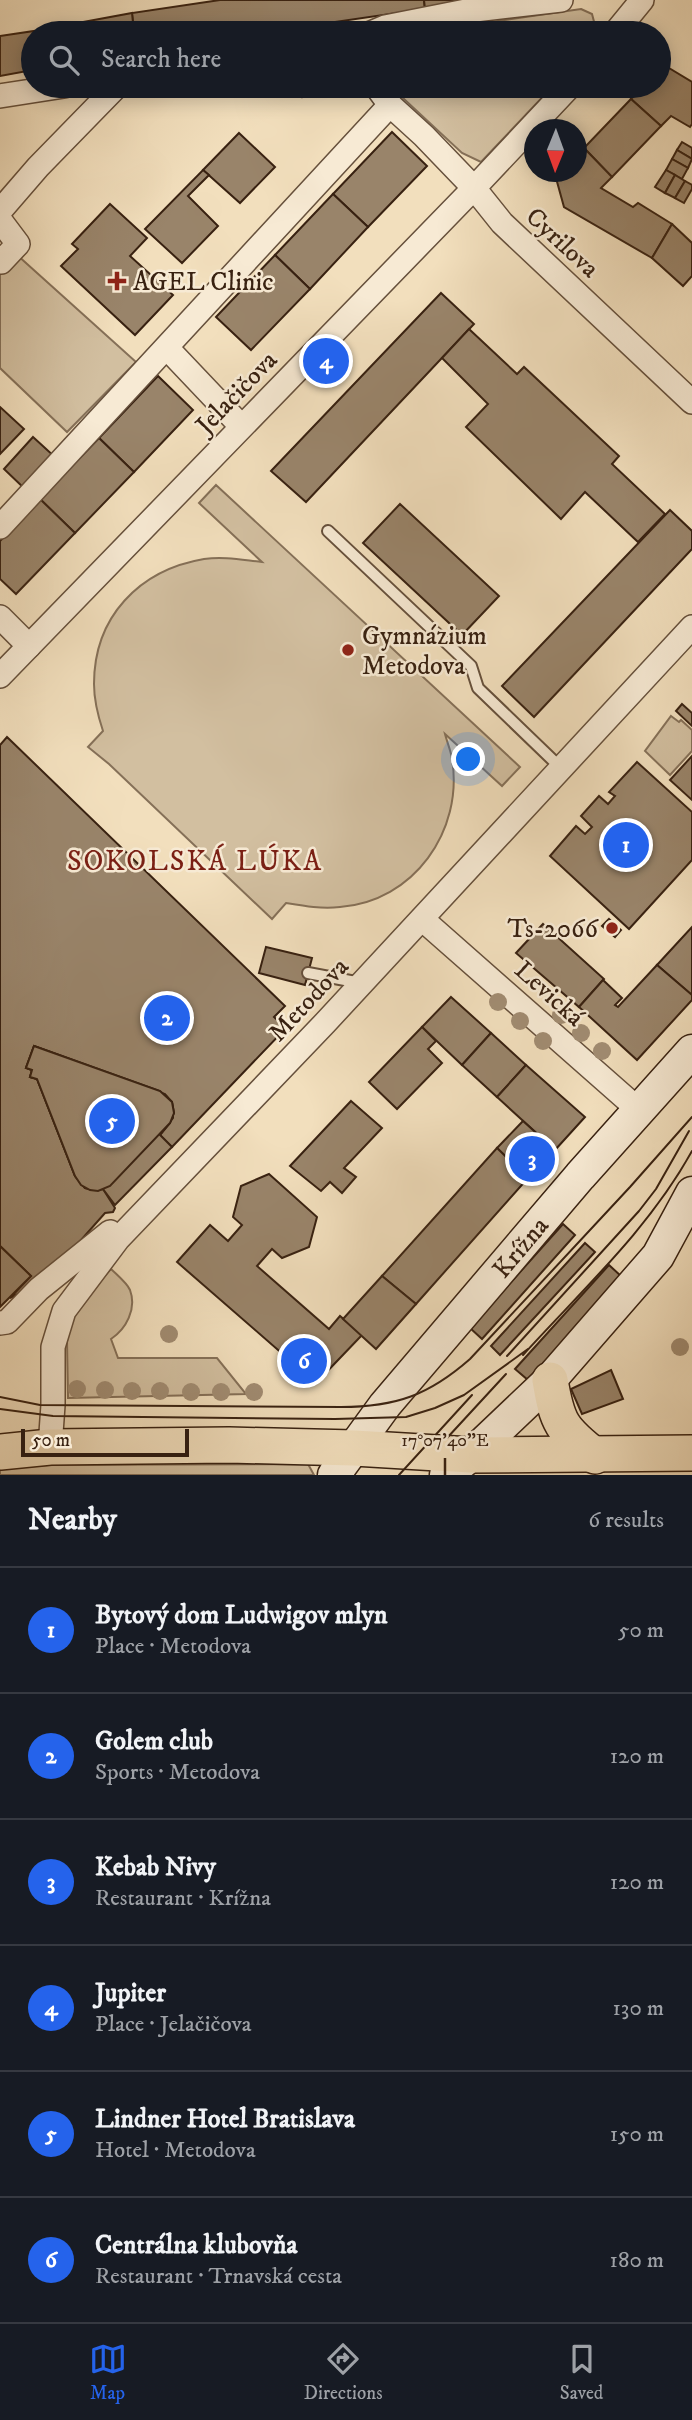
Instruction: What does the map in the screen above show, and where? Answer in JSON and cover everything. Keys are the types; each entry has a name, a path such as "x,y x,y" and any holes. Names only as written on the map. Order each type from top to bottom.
{"main road":[{"path":"550,1380 555,1409 569,1436 595,1456"},
{"path":"0,1452 50,1447 229,1445 344,1461 458,1465 595,1456 692,1454"}],"street":[{"path":"415,21 466,11 561,0"},
{"path":"625,21 642,0"},
{"path":"0,96 21,93"},
{"path":"0,211 38,167 105,98"},
{"name":"Cyrilova","path":"385,98 474,188 502,223 692,402"},
{"name":"Jelačičova","path":"0,676 559,98"},
{"path":"0,527 390,105"},
{"path":"0,220 18,244 1,262"},
{"path":"167,348 241,426"},
{"path":"0,617 29,646"},
{"name":"Metodova","path":"50,1447 54,1388 53,1347 64,1311 118,1239 422,919 692,627"},
{"name":"Levická","path":"422,919 640,1111"},
{"name":"Krížna","path":"344,1461 385,1405 580,1176 692,1051"},
{"path":"458,1465 550,1380 658,1256 692,1193"},
{"path":"0,1323 7,1322 39,1289 110,1232"}],"lane":[{"path":"328,531 471,666 478,688 561,768"},
{"path":"308,973 361,983"}],"shaded area":[{"path":"581,9 592,14 594,21 498,21"},
{"path":"403,98 542,98 481,162 462,153"},
{"path":"16,254 136,362 67,432 0,368 0,270"},
{"path":"216,485 520,767 502,786 445,734 451,756 454,786 450,812 441,836 428,858 411,877 390,892 366,902 326,908 286,903 272,919 88,747 103,731 95,696 96,660 102,638 125,600 159,574 181,565 219,558 262,562 199,503"},
{"path":"671,716 679,722 681,720 692,730 692,751 670,775 645,751"},
{"path":"111,1269 127,1285 132,1297 129,1318 111,1339 118,1358 217,1358 246,1394 68,1398 67,1341 73,1310"},
{"path":"308,1464 314,1475 0,1475 0,1469 49,1465"}],"building":[{"path":"220,0 424,0 425,9 342,21 133,21 132,13"},
{"path":"424,0 476,0 425,9"},
{"path":"132,13 133,21 88,21"},
{"path":"21,33 21,72 0,76 0,36"},
{"path":"671,69 692,82 692,124 690,127 671,116 661,126 631,99 671,98"},
{"path":"631,99 661,126 612,177 587,151 587,145"},
{"path":"392,132 427,166 368,227 333,194"},
{"path":"239,133 275,167 240,203 203,170"},
{"path":"682,142 692,148 692,159 677,150"},
{"path":"677,150 692,159 688,168 672,159"},
{"path":"587,151 612,177 601,188 633,207 638,203 672,224 652,258 564,207 557,182 587,182"},
{"path":"672,159 688,168 682,179 666,170"},
{"path":"203,170 209,175 188,196 218,226 182,263 145,229"},
{"path":"666,170 675,175 665,193 655,187"},
{"path":"675,175 685,181 675,198 665,193"},
{"path":"685,181 692,185 692,189 684,203 675,198"},
{"path":"333,194 368,227 310,289 275,255"},
{"name":"AGEL Clinic","path":"110,204 147,238 130,256 173,295 135,335 61,266 78,249 72,244"},
{"path":"672,224 692,243 692,276 683,286 652,258"},
{"path":"275,255 310,289 251,350 216,317"},
{"path":"441,293 474,324 306,502 271,471"},
{"path":"469,329 517,374 524,367 619,456 612,464 665,514 638,542 585,492 561,519 466,427 488,404 442,358"},
{"path":"158,376 193,410 134,472 99,438"},
{"path":"0,407 24,429 0,454"},
{"path":"33,437 56,458 26,490 4,469"},
{"path":"99,438 134,472 75,533 40,499"},
{"path":"40,499 75,533 16,594 0,579 0,541"},
{"path":"400,504 499,596 462,635 363,543"},
{"path":"670,510 692,531 692,549 534,717 502,686"},
{"path":"682,704 692,713 692,726 676,711"},
{"path":"7,737 285,1006 274,1017 286,1028 172,1147 160,1135 174,1113 172,1102 165,1094 34,1046 26,1068 32,1070 30,1077 37,1079 75,1176 85,1188 103,1189 115,1208 113,1212 105,1213 74,1248 26,1290 10,1298 31,1276 0,1246 0,745"},
{"path":"692,756 692,800 670,780"},
{"path":"637,762 692,812 692,860 629,929 550,856 576,826 585,834 592,827 581,816 599,796 608,804 615,796 609,792"},
{"name":"Ts-2066","path":"609,919 621,930 615,937 602,926"},
{"path":"543,924 604,979 579,1007 516,953"},
{"path":"692,927 692,995 657,965"},
{"path":"266,947 312,958 305,985 259,973"},
{"path":"657,965 692,995 692,1000 637,1060 579,1007 603,980 622,998 615,1005 618,1007"},
{"path":"451,997 491,1033 462,1065 422,1027"},
{"path":"422,1027 436,1041 428,1049 442,1063 397,1109 369,1082"},
{"path":"491,1033 526,1065 497,1097 462,1065"},
{"path":"34,1046 160,1091 172,1102 173,1118 160,1135 172,1147 115,1205 103,1189 85,1188 75,1176 37,1079 30,1077 32,1070 26,1068"},
{"path":"34,1046 160,1091 172,1102 174,1113 170,1123 110,1186 98,1191 90,1190 81,1185 75,1176 37,1079 30,1077 32,1070 26,1068"},
{"path":"526,1065 585,1117 555,1150 497,1097"},
{"path":"351,1101 382,1128 344,1168 356,1177 342,1193 330,1182 321,1191 290,1166"},
{"path":"523,1121 555,1150 528,1178 497,1148"},
{"path":"497,1148 528,1178 416,1304 382,1276"},
{"path":"269,1174 317,1217 309,1247 282,1258 272,1249 257,1266 329,1329 340,1316 362,1335 316,1383 177,1262 210,1225 228,1241 242,1225 233,1217 241,1186"},
{"path":"563,1224 575,1235 482,1339 470,1328"},
{"path":"585,1243 595,1252 500,1355 491,1346"},
{"path":"0,1246 31,1276 0,1307"},
{"path":"609,1265 622,1277 528,1380 515,1369"},
{"path":"382,1276 416,1304 376,1349 343,1319"},
{"path":"611,1370 623,1399 582,1414 571,1389"}],"tram line":[{"path":"0,1397 40,1405 341,1407 379,1405 426,1390 470,1359 692,1117"},
{"path":"507,1356 639,1211 656,1189 689,1131"},
{"path":"523,1355 635,1233 656,1207 692,1151"},
{"path":"0,1409 53,1416 335,1419 406,1417 464,1395 528,1349"},
{"path":"447,1438 506,1374"},
{"path":"399,1475 472,1395"}],"place":[{"name":"AGEL Clinic","path":"117,281"},
{"name":"Jupiter","path":"326,361"},
{"name":"Gymnázium Metodova","path":"348,650"},
{"name":"Bytový dom Ludwigov mlyn","path":"626,845"},
{"name":"Ts-2066","path":"612,928"},
{"name":"Golem club","path":"167,1018"},
{"name":"Lindner Hotel Bratislava","path":"112,1121"},
{"name":"Kebab Nivy","path":"532,1159"},
{"name":"Centrálna klubovňa","path":"304,1361"}],"district":[{"name":"SOKOLSKÁ LÚKA","path":"195,860"}]}
